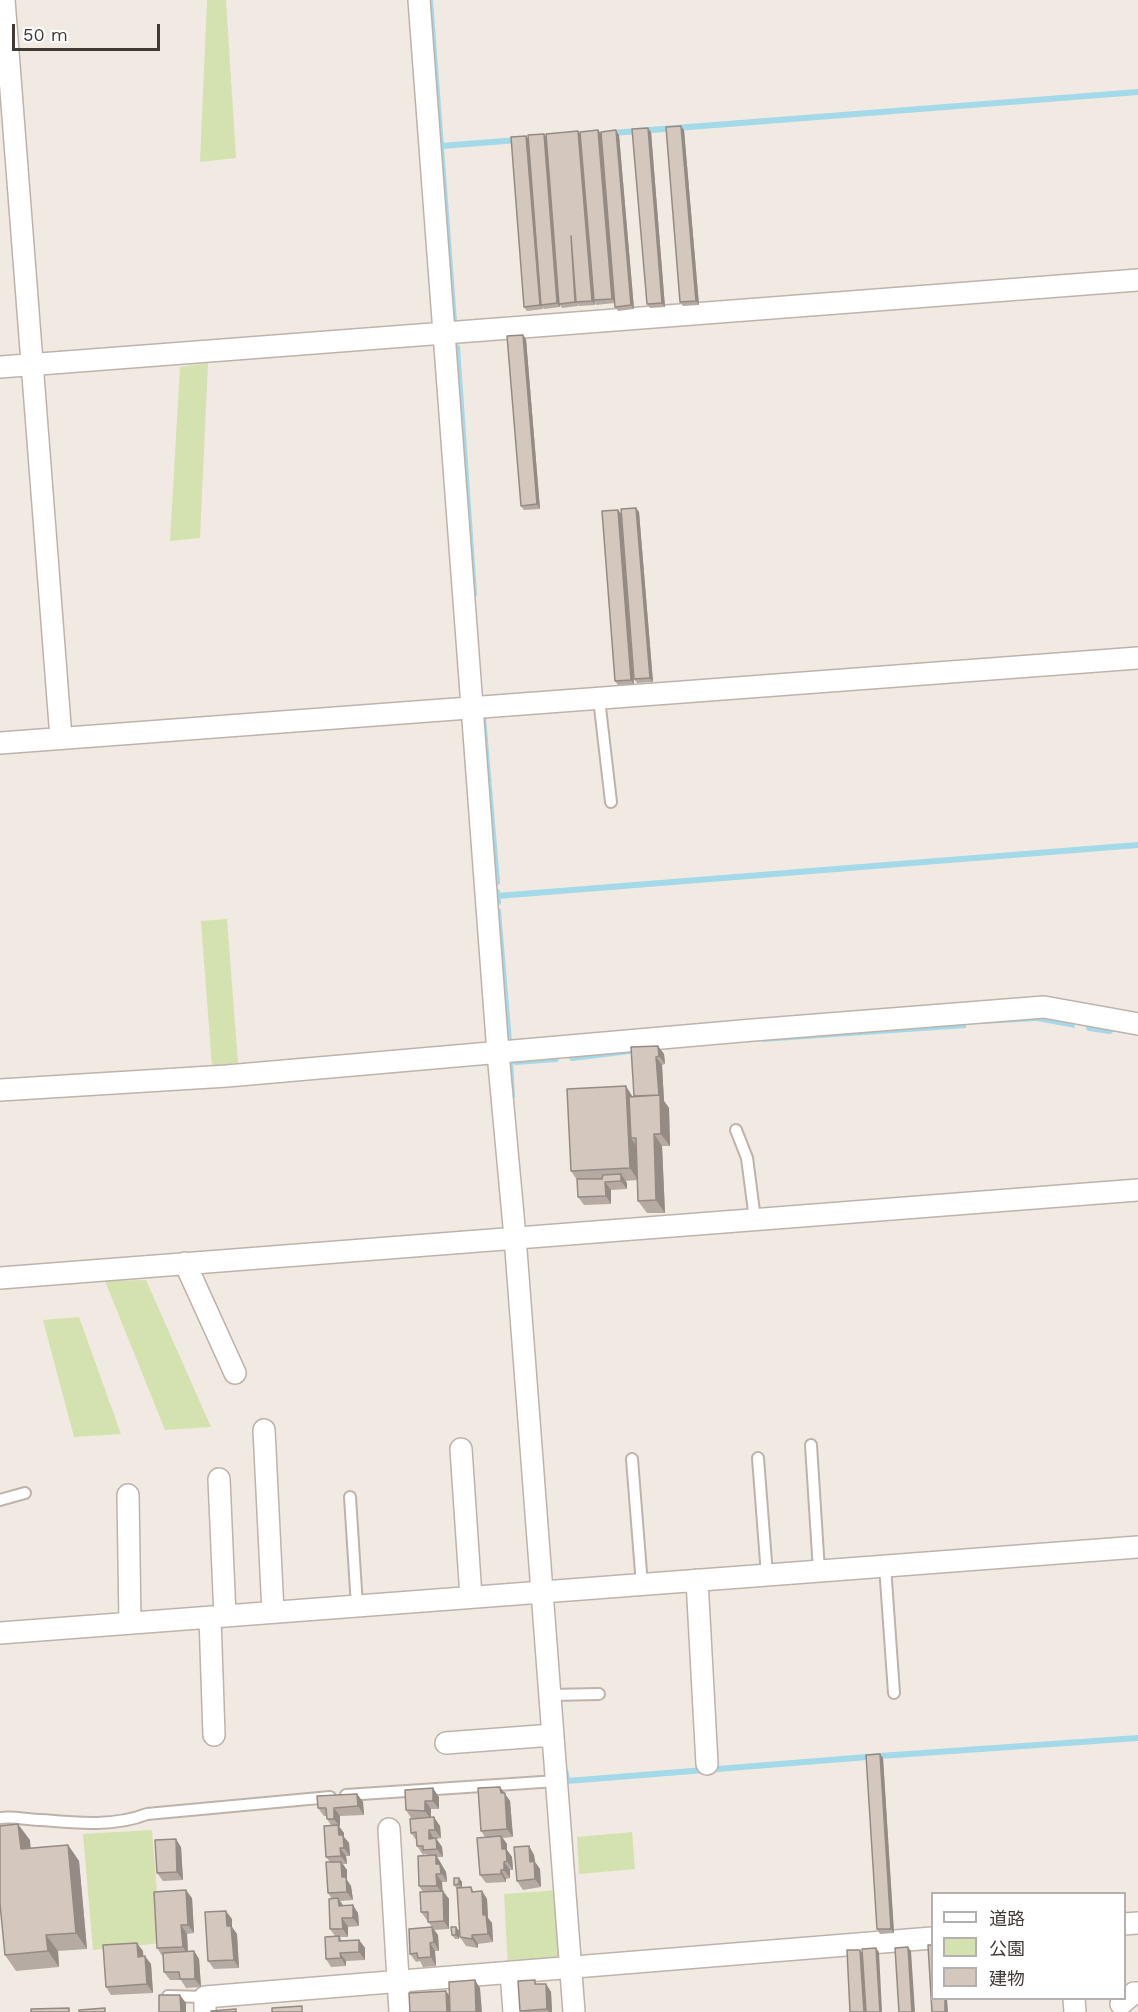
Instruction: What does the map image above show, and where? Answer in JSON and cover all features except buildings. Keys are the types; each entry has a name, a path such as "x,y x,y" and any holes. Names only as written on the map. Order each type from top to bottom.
{"street":[{"path":"4,0 61,738"},
{"path":"419,0 498,1053 515,1237 574,2012"},
{"path":"0,367 1138,280"},
{"path":"0,743 1138,658"},
{"path":"0,1090 215,1076 1044,1007 1138,1024"},
{"path":"0,1278 1138,1190"},
{"path":"185,1263 235,1373"},
{"path":"264,1430 273,1612"},
{"path":"461,1449 471,1597"},
{"path":"214,1734 219,1479"},
{"path":"128,1495 130,1623"},
{"path":"0,1633 1138,1547"},
{"path":"697,1580 707,1764"},
{"path":"446,1743 553,1736"},
{"path":"389,1829 400,2012"},
{"path":"205,2004 398,1981 931,1938"},
{"path":"511,1972 514,2012"},
{"path":"1120,2004 1125,2000"}],"lane":[{"path":"599,699 610,802"},
{"path":"736,1130 747,1158 755,1219"},
{"path":"811,1445 819,1571"},
{"path":"758,1458 767,1575"},
{"path":"632,1459 642,1585"},
{"path":"0,1500 25,1493"},
{"path":"350,1497 357,1606"},
{"path":"885,1566 894,1693"},
{"path":"550,1695 599,1694"},
{"path":"0,1818 115,1823 134,1820 147,1814 349,1795 557,1781"},
{"path":"167,1996 205,2004"}],"green space":[{"path":"207,0 226,0 236,158 200,162"},
{"path":"208,363 200,538 170,541 180,367"},
{"path":"227,919 238,1063 212,1066 201,921"},
{"path":"146,1280 211,1427 165,1430 105,1281"},
{"path":"79,1317 121,1434 74,1437 43,1320"},
{"path":"152,1830 161,1943 93,1950 83,1834"},
{"path":"632,1832 635,1869 579,1874 577,1837"},
{"path":"558,1890 563,1958 508,1967 504,1894"}],"water":[{"path":"1039,1016 1074,1022 1075,1028 1037,1021 982,1024 982,1019"},
{"path":"966,1023 966,1028 762,1042 762,1036"}],"waterway":[{"path":"430,0 454,321"},
{"path":"612,133 1138,92"},
{"path":"441,146 518,140"},
{"path":"457,347 474,594"},
{"path":"483,717 497,882"},
{"path":"497,896 1138,845"},
{"path":"497,892 498,902"},
{"path":"498,911 509,1041"},
{"path":"1089,1028 1110,1031"},
{"path":"572,1058 638,1050"},
{"path":"516,1062 556,1059"},
{"path":"510,1061 512,1096"},
{"path":"566,1773 567,1781 1138,1738"}]}
